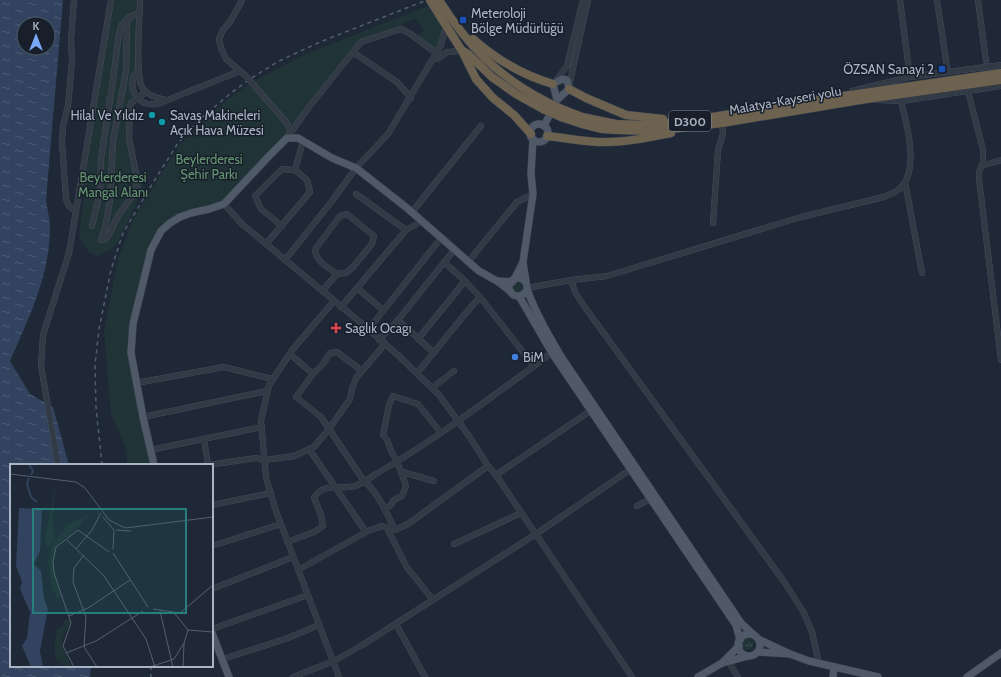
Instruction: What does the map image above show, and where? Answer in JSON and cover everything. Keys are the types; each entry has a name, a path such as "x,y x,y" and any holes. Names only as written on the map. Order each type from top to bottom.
{"highway":[{"name":"Malatya-Kayseri yolu","path":"430,0 440,6 446,26 462,51 468,54 492,77 516,94 562,113 582,124 617,130 652,131 722,123 860,100 1001,80"},
{"name":"D300","path":"440,6 456,24 472,46 499,72 545,106"},
{"path":"456,24 485,50 510,67 532,78 553,84"},
{"path":"462,51 476,79 493,98 514,115 532,136"},
{"name":"D300","path":"562,113 616,124 646,125 688,121 1001,72"},
{"path":"569,89 626,115 642,118 688,121"},
{"path":"544,139 565,137 580,141 610,142 637,140 722,123"}],"main road":[{"path":"562,79 566,80 569,89 556,100 553,84 562,79"},
{"path":"544,126 548,118"},
{"path":"533,155 544,139 548,130 544,126 536,125 532,128 533,155 531,174 533,194 523,262 527,287 533,306 554,351"},
{"path":"154,464 142,417 131,353 133,324 147,263 155,240 161,231 180,217 224,204 289,135 298,138 332,158 356,168 412,212 478,271 497,281 513,294 519,296 554,351 633,468 741,623 756,638 760,646 758,652"},
{"path":"532,136 544,139"},
{"path":"510,291 510,286 523,262"},
{"path":"497,281 513,281 520,278 527,287"},
{"path":"519,296 524,294 527,287"},
{"path":"654,498 736,625 741,652 748,656"},
{"path":"213,635 229,677"},
{"path":"725,662 747,635 790,654 834,667 848,674 878,677"},
{"path":"698,677 725,662 754,655 758,652 790,654"},
{"path":"967,677 1001,653"},
{"path":"834,667 834,677"}],"street":[{"path":"74,0 71,39 72,60 68,106 63,126 62,143 66,198 69,206 76,211"},
{"path":"58,464 41,366 43,336 69,253 110,0"},
{"path":"140,0 139,80 143,89 149,95 166,100"},
{"path":"242,0 219,39 221,48 226,59 247,77 282,118 289,135"},
{"path":"553,84 567,66 582,0"},
{"path":"569,89 588,0"},
{"path":"900,0 909,70"},
{"path":"937,0 947,67"},
{"path":"978,0 986,61"},
{"path":"92,226 100,192 101,159 121,26 125,19 140,12"},
{"path":"130,17 127,22 126,71 111,156 110,200 105,228 101,240 109,237 117,217 137,192 136,174 129,138 130,107 131,104 146,92"},
{"path":"285,260 356,168 388,134 438,55 446,26"},
{"path":"289,135 309,107 361,42 401,29 409,33 438,55"},
{"path":"438,55 447,52 462,51"},
{"path":"353,52 397,82 411,98"},
{"path":"816,100 910,77 1001,65"},
{"path":"139,71 135,73 132,78 132,86 135,96 146,104 153,105 240,71"},
{"path":"860,100 901,102 1001,86"},
{"path":"968,91 983,150 979,179 1001,360"},
{"path":"527,287 607,276 802,218 884,197 896,192 905,182 911,164 908,126 901,102"},
{"path":"713,223 718,150 723,134 722,123"},
{"path":"412,212 480,126"},
{"path":"295,170 303,141"},
{"path":"981,166 1001,160"},
{"path":"266,244 282,226 310,192 307,180 295,170 282,169 255,196 261,209 282,226"},
{"path":"905,182 922,273"},
{"path":"356,194 406,230"},
{"path":"468,262 517,202 533,194"},
{"path":"224,204 242,224 368,330 417,373 439,395 488,466 496,475 632,677"},
{"path":"322,291 337,274 346,273 352,268 372,244 374,236 347,214 340,216 316,248 315,252 316,256 337,274"},
{"path":"341,307 406,230 422,221"},
{"path":"368,330 441,238"},
{"path":"379,340 398,320 454,250"},
{"path":"444,262 480,297 534,366"},
{"path":"571,280 575,292 584,306 734,515 785,583 804,613 812,632 819,663"},
{"path":"418,338 465,281"},
{"path":"357,288 383,310"},
{"path":"417,373 462,316 480,297"},
{"path":"334,301 290,354 272,379 269,385 261,421 266,478 287,542 339,677"},
{"path":"994,306 1001,305"},
{"path":"398,320 434,353"},
{"path":"213,464 256,458 265,460 294,456 314,447 350,399 356,378 384,344"},
{"path":"287,542 314,532 323,526 321,515 314,498 317,492 324,488 355,486 364,481 441,433 554,351"},
{"path":"362,371 337,352 330,354 296,397 321,418 364,481 369,485 384,508 395,530"},
{"path":"290,354 313,374"},
{"path":"136,383 224,367 272,379"},
{"path":"432,388 454,371"},
{"path":"142,417 268,391"},
{"path":"384,508 390,506 394,500 402,496 406,486 402,472 387,440 383,435 389,406 393,396 418,404 441,433"},
{"path":"496,475 593,409"},
{"path":"150,450 262,427"},
{"path":"204,439 208,464"},
{"path":"309,449 366,532"},
{"path":"298,570 366,532 382,526 395,530 408,524 488,466"},
{"path":"293,677 334,661 396,624 536,534 633,468"},
{"path":"402,472 434,481"},
{"path":"324,488 330,478"},
{"path":"213,505 271,493"},
{"path":"637,506 654,498"},
{"path":"454,544 522,513"},
{"path":"213,546 281,524"},
{"path":"387,528 406,566 433,600"},
{"path":"213,589 293,557"},
{"path":"213,630 308,595"},
{"path":"396,624 425,677"},
{"path":"223,659 288,638 319,625"},
{"path":"725,662 738,677"}],"green space":[{"name":"Beylerderesi Mangal Alanı","path":"111,0 140,0 139,71 132,78 138,98 133,107 132,137 135,156 144,188 117,244 110,250 97,256 90,253 79,238 84,196 86,148"},
{"name":"Beylerderesi Şehir Parkı","path":"433,4 446,26 437,53 415,37 424,30 415,19 403,23 401,29 361,42 287,138 224,204 180,217 155,240 131,342 154,464 127,464 126,451 111,414 104,332 118,259 133,219 180,144 228,99 254,81 308,53"},
{"path":"518,282 523,287 518,292 513,287"},
{"path":"746,638 750,638 754,644 750,650 746,650 742,646 742,642"}],"water":[{"path":"0,0 63,0 46,200 50,224 47,260 38,295 10,361 30,394 53,407 69,464 10,464 10,667 91,667 90,677 0,677"}],"railway":[{"path":"102,464 96,407 95,365 99,329 111,270 123,233 178,143 199,120 231,93 279,61 320,42 427,0"},
{"path":"151,667 151,677"}],"place":[{"name":"Meteroloji Bölge Müdürlüğü","path":"463,20"},
{"name":"ÖZSAN Sanayi 2","path":"942,69"},
{"name":"Hilal Ve Yıldız","path":"152,115"},
{"name":"Savaş Makineleri Açık Hava Müzesi","path":"162,122"},
{"name":"Saglık Ocagı","path":"336,328"},
{"name":"BiM","path":"515,357"}]}
